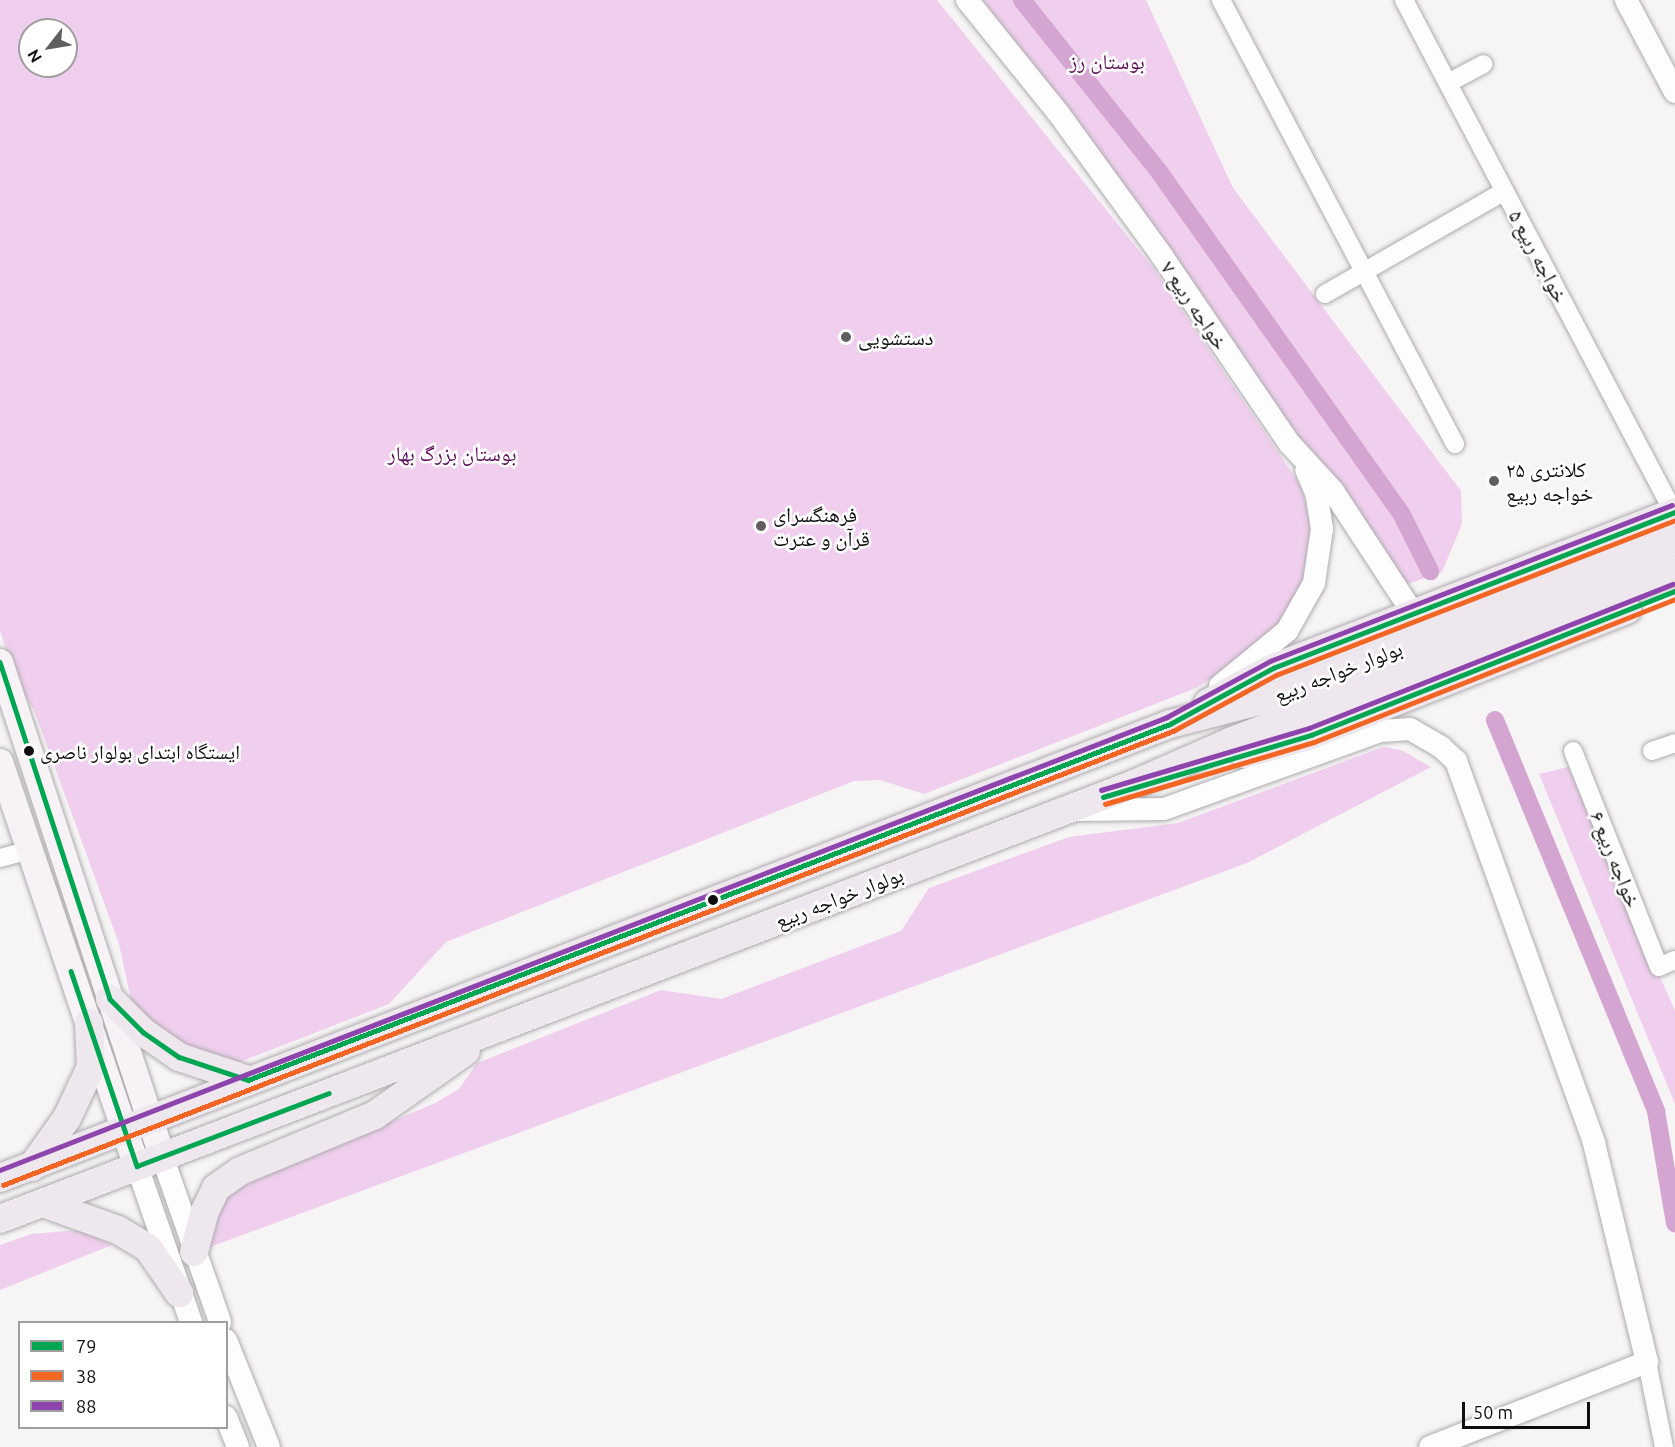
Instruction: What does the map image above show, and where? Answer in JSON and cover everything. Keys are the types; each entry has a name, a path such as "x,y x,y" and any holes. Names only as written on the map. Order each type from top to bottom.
{"main road":[{"path":"1170,724 1273,668 1675,513"},
{"name":"بولوار خواجه ربیع","path":"0,1179 248,1080 1170,724 1278,696 1672,552"},
{"name":"بولوار خواجه ربیع","path":"0,1219 1132,785 1672,552"},
{"path":"1132,785 1311,735 1675,591"},
{"path":"0,662 110,999 137,1124 149,1161"},
{"path":"0,762 89,1023 137,1124"},
{"path":"110,999 142,1032 179,1057 248,1080"},
{"path":"32,1167 67,1118 91,1067 89,1023"},
{"path":"194,1252 205,1210 216,1188 240,1171 375,1115 502,1027"},
{"path":"43,1203 118,1230 148,1248 179,1293"}],"street":[{"name":"خواجه ربیع ۷","path":"967,0 1059,114 1162,256 1290,444 1332,491 1414,615"},
{"path":"1221,0 1455,444"},
{"name":"خواجه ربیع ۵","path":"1404,0 1675,513"},
{"path":"1626,0 1675,92"},
{"path":"1448,83 1483,64"},
{"path":"1325,294 1505,191"},
{"path":"1170,724 1274,644 1307,600 1318,566 1322,529 1309,475 1290,444"},
{"path":"1067,810 1164,808 1381,731 1410,729 1441,747 1456,761 1570,1066 1594,1143 1647,1362 1664,1447"},
{"path":"1652,751 1675,743"},
{"name":"خواجه ربیع ۶","path":"1573,751 1667,963"},
{"path":"0,858 29,850"},
{"path":"149,1161 194,1252 219,1321"},
{"path":"149,1161 179,1293 189,1321"},
{"path":"228,1345 269,1447"},
{"path":"1430,1447 1647,1362"},
{"path":"228,1422 238,1447"}],"green space":[{"name":"بوستان بزرگ بهار","path":"0,0 937,0 1154,269 1301,486 1314,536 1309,581 1277,627 1244,658 1196,688 924,794 880,780 854,781 446,942 389,1004 240,1062 213,1063 133,1009 119,944 34,710 17,683 0,631"},
{"name":"بوستان رز","path":"983,0 1146,0 1233,188 1461,491 1462,524 1442,572 1408,584 1389,582 1067,109"},
{"path":"1383,747 1401,750 1431,767 1247,863 210,1247 217,1217 230,1191 435,1103 459,1089 477,1063 661,990 721,999 901,931 929,888 1069,837 1178,823"},
{"path":"1568,767 1675,1011 1675,1104 1539,774"},
{"path":"79,1230 112,1245 0,1290 0,1245 31,1234"}],"waterway":[{"path":"1022,0 1160,173 1402,515 1430,571"},
{"path":"1495,720 1656,1111 1675,1223"}],"transit line":[{"name":"88","path":"0,1170 1167,717 1270,661 1672,505"},
{"name":"79","path":"0,662 110,999 143,1032 179,1057 248,1080 1170,724 1273,668 1675,512"},
{"name":"38","path":"3,1185 1173,731 1276,675 1675,520"},
{"name":"88","path":"1101,790 1309,728 1672,584"},
{"name":"79","path":"1103,797 1311,735 1675,591"},
{"name":"38","path":"1105,804 1314,742 1675,599"},
{"name":"79","path":"71,971 137,1166 329,1093"}],"place":[{"name":"دستشویی","path":"846,337"},
{"name":"کلانتری ٢۵ خواجه ربیع","path":"1494,481"},
{"name":"فرهنگسرای قرآن و عترت","path":"761,526"},
{"name":"ایستگاه ابتدای بولوار ناصری","path":"29,751"}]}
